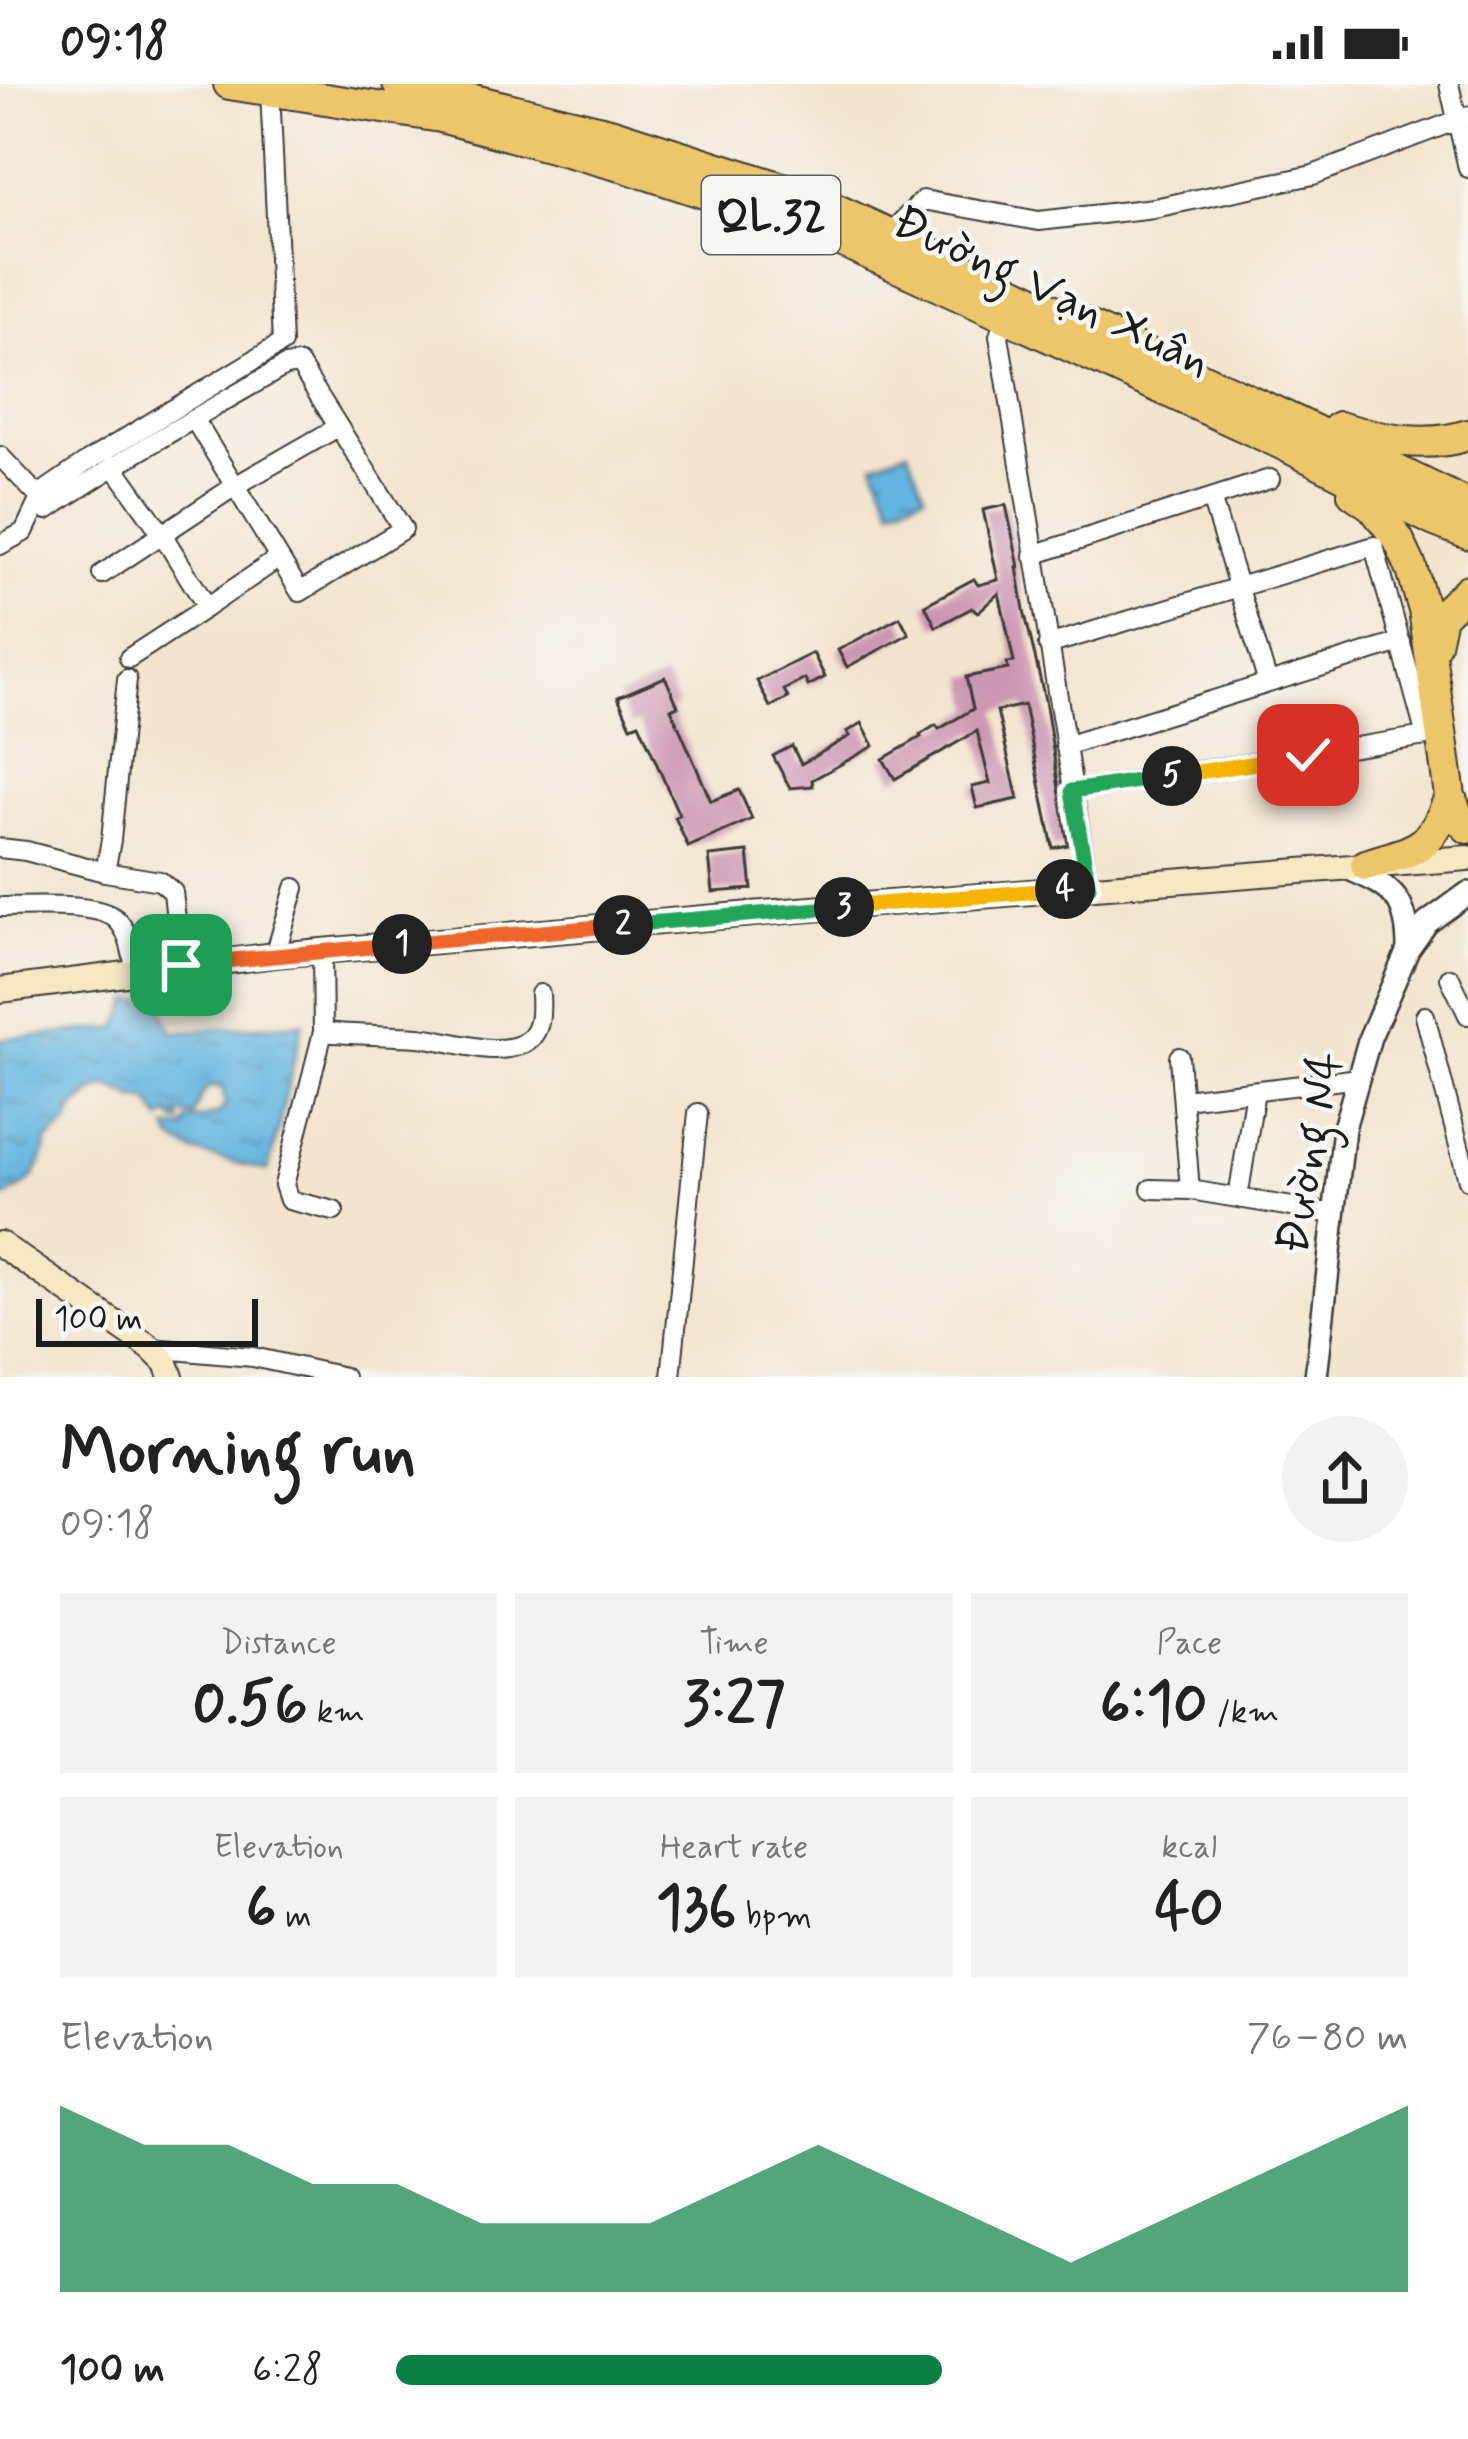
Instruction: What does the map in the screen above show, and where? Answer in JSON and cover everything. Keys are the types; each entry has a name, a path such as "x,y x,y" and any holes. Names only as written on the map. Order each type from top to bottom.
{"highway":[{"name":"Đường Vạn Xuân","path":"229,84 441,117 610,134 807,196 1208,381"},
{"name":"Đường Vạn Xuân","path":"398,84 625,167 814,229 1280,443"},
{"path":"1208,381 1382,440 1425,442 1468,435"},
{"name":"QL.32","path":"1208,381 1468,505"},
{"path":"1280,443 1372,506 1398,539 1424,610 1450,796 1468,828"},
{"name":"QL.32","path":"1280,443 1468,534"},
{"path":"1431,662 1441,616 1468,590"},
{"path":"1354,866 1414,849 1439,825 1450,796"}],"main road":[{"path":"0,990 274,955 1468,858"},
{"path":"7,1248 151,1348 166,1363 171,1377"}],"street":[{"path":"1449,84 1463,118 1468,168"},
{"path":"44,504 43,492 88,460 282,343 270,90"},
{"path":"890,233 923,200 1039,221 1154,208 1312,176 1463,118"},
{"path":"1005,317 999,336 1089,887"},
{"path":"0,545 24,532 44,504 285,366 299,364 403,529 299,592 194,419"},
{"path":"102,574 235,486 338,427"},
{"path":"0,456 44,504"},
{"path":"113,465 207,607"},
{"path":"1034,556 1270,479"},
{"path":"1211,498 1268,683"},
{"path":"1048,645 1374,546 1426,736 1072,791"},
{"path":"129,658 279,558"},
{"path":"1065,746 1400,642"},
{"path":"104,872 127,679"},
{"path":"0,848 160,880 173,892 181,965"},
{"path":"1354,866 1395,895 1408,922 1408,950"},
{"path":"274,955 295,888"},
{"name":"Đường N4","path":"1316,1377 1344,1128 1370,1037 1408,950 1427,923 1468,893"},
{"path":"0,908 104,911 119,921 136,973"},
{"path":"322,951 323,1032 284,1184 289,1200 334,1211"},
{"path":"1450,978 1468,1015"},
{"path":"323,1032 419,1037 491,1048 519,1046 536,1031 540,994"},
{"path":"1425,1016 1459,1111 1468,1180"},
{"path":"1179,1057 1190,1190"},
{"path":"1184,1100 1358,1078"},
{"path":"1238,1198 1255,1090"},
{"path":"671,1377 698,1113"},
{"path":"1151,1189 1190,1190 1334,1214"},
{"path":"151,1348 253,1358 344,1377"}],"water":[{"path":"908,450 925,494 892,507 874,463"},
{"path":"130,1000 161,1001 172,1032 303,1023 268,1171 194,1152 172,1139 168,1128 184,1129 188,1120 217,1115 225,1106 223,1088 211,1086 202,1094 194,1116 178,1114 181,1122 177,1122 169,1114 161,1120 150,1102 107,1086 74,1108 67,1125 47,1141 32,1178 0,1200 0,1039 118,1028"}],"building":[{"path":"1006,505 1068,845 1053,848 1024,705 997,711 1018,799 977,808 972,787 990,783 977,731 895,779 883,759 936,725 939,729 973,709 966,677 1008,669 1007,663 1014,662 999,593 978,612 972,608 936,627 925,605 974,579 978,585 998,580 983,510"},
{"path":"900,617 909,634 847,667 838,650"},
{"path":"813,653 825,677 808,686 805,679 784,690 788,698 770,707 757,681"},
{"path":"665,677 678,706 671,709 711,801 739,790 752,819 688,847 639,723 631,726 618,697"},
{"path":"862,723 874,746 812,780 813,786 790,788 773,756 792,746 801,764 850,736 847,732"},
{"path":"748,852 752,889 713,892 709,856"}],"route":[{"path":"181,965 1089,887 1072,791 1308,755"}]}
